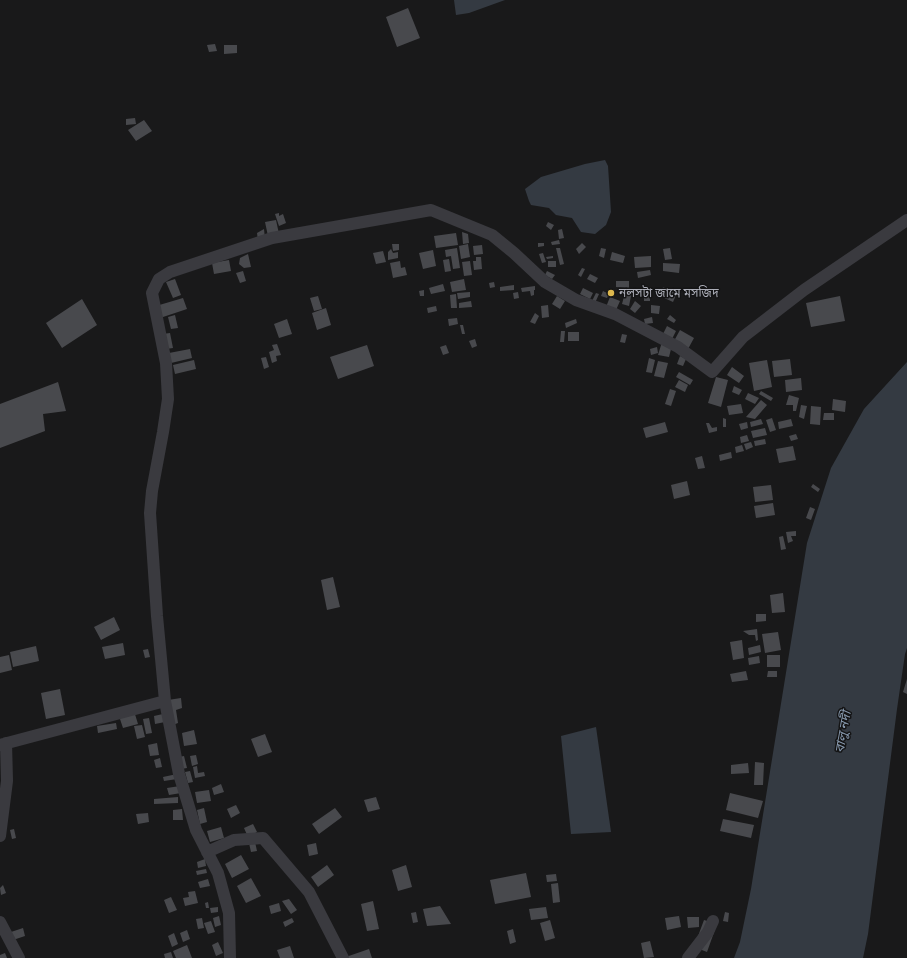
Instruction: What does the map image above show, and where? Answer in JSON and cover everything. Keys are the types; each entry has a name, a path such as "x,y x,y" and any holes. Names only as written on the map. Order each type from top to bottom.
{"street":[{"path":"230,958 230,913 218,873 196,830 179,774 165,702 150,513 152,492 164,432 168,399 166,363 152,293 159,279 170,272 272,238 431,210 492,235 545,282 576,300 615,314 678,347 712,372 743,337 804,290 907,220"},
{"path":"0,836 7,781 3,744 165,702"},
{"path":"207,852 234,840 263,838 309,892 343,958"},
{"path":"688,958 708,932 713,921"},
{"path":"0,922 19,958"}],"water":[{"path":"454,0 505,0 469,13 456,15"},
{"path":"605,160 608,166 611,212 606,225 595,234 581,232 572,218 556,215 549,208 531,205 525,189 541,177 585,164"},
{"name":"বালু নদী","path":"907,362 907,648 897,709 868,934 863,958 734,958 740,942 751,889 807,543 831,468 864,409"},
{"path":"596,727 611,832 571,834 561,736"}],"building":[{"path":"408,8 420,38 397,47 386,17"},
{"path":"215,44 217,51 209,52 207,45"},
{"path":"224,45 237,45 237,53 224,54"},
{"path":"135,118 136,124 126,125 126,119"},
{"path":"144,120 152,131 136,141 128,130"},
{"path":"279,213 279,216 283,214 286,223 279,226 275,214"},
{"path":"276,220 279,234 268,236 265,222"},
{"path":"548,222 554,225 551,230 546,226"},
{"path":"264,229 265,239 258,241 257,233"},
{"path":"562,229 564,238 559,239 558,230"},
{"path":"462,232 468,234 469,243 463,244"},
{"path":"456,233 458,245 436,248 434,236"},
{"path":"559,240 560,244 552,245 551,242"},
{"path":"538,243 544,243 544,246 538,247"},
{"path":"582,243 586,247 579,254 576,249"},
{"path":"392,244 399,244 399,250 393,251"},
{"path":"468,244 470,257 461,259 459,246"},
{"path":"482,245 483,254 474,255 473,246"},
{"path":"457,248 460,268 453,269 451,256 446,257 445,250"},
{"path":"556,248 560,248 564,264 560,265"},
{"path":"601,248 606,249 604,258 599,256"},
{"path":"670,248 672,259 665,260 663,249"},
{"path":"391,249 393,253 398,252 398,258 388,260 388,252"},
{"path":"433,250 436,266 423,269 419,253"},
{"path":"383,251 386,262 376,264 373,253"},
{"path":"612,252 625,256 623,263 610,260"},
{"path":"543,253 546,262 542,263 539,254"},
{"path":"248,254 251,267 244,268 239,264 240,258"},
{"path":"553,256 553,258 547,259 546,257"},
{"path":"651,256 651,267 635,268 634,257"},
{"path":"476,257 481,257 482,269 474,270 473,261 476,261"},
{"path":"449,259 451,271 445,272 443,260"},
{"path":"229,260 231,271 214,274 212,263"},
{"path":"400,261 401,268 405,267 407,275 393,278 390,263"},
{"path":"470,261 472,275 464,276 462,262"},
{"path":"548,261 556,261 556,267 548,267"},
{"path":"663,263 680,264 679,273 663,271"},
{"path":"582,268 585,269 581,277 578,275"},
{"path":"650,270 651,275 638,278 637,272"},
{"path":"243,271 246,281 240,283 236,273"},
{"path":"547,271 555,275 552,279 545,275"},
{"path":"590,274 598,278 595,283 587,279"},
{"path":"175,279 181,295 173,298 166,282"},
{"path":"464,279 466,290 452,292 450,282"},
{"path":"616,281 629,281 629,288 616,287"},
{"path":"494,282 495,287 490,288 489,283"},
{"path":"443,284 445,291 431,294 429,288"},
{"path":"514,285 514,290 500,291 500,287"},
{"path":"535,286 534,295 531,296 530,291 522,292 521,288"},
{"path":"663,287 677,293 673,302 660,296"},
{"path":"583,288 593,293 590,299 580,294"},
{"path":"626,289 632,291 629,306 622,304"},
{"path":"424,290 424,296 420,296 419,291"},
{"path":"603,291 609,294 607,298 601,296"},
{"path":"470,292 470,297 458,299 457,293"},
{"path":"518,292 519,298 514,299 513,293"},
{"path":"596,293 599,294 595,303 592,301"},
{"path":"456,294 457,308 451,308 450,295"},
{"path":"650,295 650,301 644,301 644,296"},
{"path":"318,296 322,309 314,311 310,298"},
{"path":"557,296 565,301 560,309 552,304"},
{"path":"840,296 845,321 811,327 806,303"},
{"path":"610,297 620,301 616,310 606,307"},
{"path":"183,298 187,309 160,318 156,306"},
{"path":"82,299 97,325 62,348 46,323"},
{"path":"471,301 472,307 459,308 459,303"},
{"path":"635,301 641,306 635,313 630,309"},
{"path":"548,305 549,317 542,318 541,306"},
{"path":"651,305 660,306 659,314 651,313"},
{"path":"436,306 437,311 428,313 427,308"},
{"path":"326,308 331,325 317,330 312,313"},
{"path":"535,313 539,316 535,324 530,322"},
{"path":"175,315 178,328 171,329 168,317"},
{"path":"670,315 676,320 674,323 667,319"},
{"path":"652,317 653,323 645,324 644,319"},
{"path":"457,318 458,324 449,326 448,319"},
{"path":"287,319 292,334 279,338 274,324"},
{"path":"576,319 577,323 566,328 565,323"},
{"path":"460,325 463,325 465,334 462,334"},
{"path":"667,326 676,331 672,339 663,334"},
{"path":"680,330 694,338 688,349 674,341"},
{"path":"561,331 565,331 564,342 560,342"},
{"path":"568,332 579,332 579,341 568,341"},
{"path":"170,333 173,348 166,349 163,334"},
{"path":"622,334 627,335 625,343 620,342"},
{"path":"475,339 477,346 472,348 469,341"},
{"path":"662,342 672,345 669,357 658,355"},
{"path":"277,344 281,355 276,356 277,361 272,363 269,352 274,350 272,345"},
{"path":"367,345 374,366 338,379 330,357"},
{"path":"446,345 449,353 443,355 440,347"},
{"path":"657,347 658,353 651,355 650,349"},
{"path":"190,349 192,358 171,363 169,353"},
{"path":"680,356 686,359 683,366 677,364"},
{"path":"266,357 269,367 264,369 261,358"},
{"path":"649,358 655,360 652,373 646,372"},
{"path":"790,359 792,375 774,377 772,361"},
{"path":"194,360 196,369 175,374 173,365"},
{"path":"767,360 772,387 754,391 749,363"},
{"path":"658,361 668,363 664,378 654,376"},
{"path":"732,367 744,376 739,383 727,375"},
{"path":"679,372 693,380 690,385 676,377"},
{"path":"716,377 728,380 721,407 708,403"},
{"path":"801,378 802,390 786,392 785,380"},
{"path":"679,380 688,385 685,392 675,387"},
{"path":"58,382 66,411 43,414 45,431 0,448 0,404"},
{"path":"734,386 742,390 739,395 732,392"},
{"path":"670,389 676,391 671,406 665,404"},
{"path":"761,391 773,398 771,401 759,394"},
{"path":"748,393 759,398 755,404 745,399"},
{"path":"789,395 799,398 796,411 793,411 793,405 786,405"},
{"path":"833,399 846,401 845,412 832,410"},
{"path":"761,400 767,405 755,419 746,417"},
{"path":"741,404 743,413 729,415 727,406"},
{"path":"801,405 807,406 804,419 799,417"},
{"path":"811,406 821,407 820,425 810,424"},
{"path":"824,413 834,413 834,420 823,420"},
{"path":"723,418 726,419 726,427 723,427"},
{"path":"772,418 776,430 770,432 766,420"},
{"path":"761,419 763,424 751,427 750,422"},
{"path":"791,419 793,426 779,429 778,422"},
{"path":"665,422 668,432 646,438 643,428"},
{"path":"747,422 748,428 741,430 739,424"},
{"path":"706,423 709,423 712,428 717,427 717,431 709,433"},
{"path":"765,428 767,435 753,438 751,431"},
{"path":"796,434 798,439 791,441 789,436"},
{"path":"747,435 749,441 741,443 740,437"},
{"path":"765,439 766,444 755,446 754,441"},
{"path":"751,442 753,447 746,450 744,444"},
{"path":"742,445 744,451 736,453 735,447"},
{"path":"793,446 796,460 779,463 776,449"},
{"path":"731,452 732,458 720,461 719,455"},
{"path":"702,456 705,468 698,469 695,458"},
{"path":"687,481 690,495 674,499 671,485"},
{"path":"813,484 820,489 818,492 811,487"},
{"path":"771,485 773,500 755,502 753,487"},
{"path":"773,503 775,515 756,518 754,506"},
{"path":"810,507 815,509 811,520 806,518"},
{"path":"796,531 796,536 791,536 793,541 788,543 786,532"},
{"path":"783,536 786,549 781,550 779,537"},
{"path":"333,577 340,607 327,610 321,580"},
{"path":"783,593 785,612 772,613 770,595"},
{"path":"756,614 766,614 766,621 756,622"},
{"path":"114,617 120,630 101,640 94,627"},
{"path":"757,629 758,640 756,641 755,635 749,635 743,631"},
{"path":"778,632 781,650 765,653 762,634"},
{"path":"742,640 744,658 733,660 730,642"},
{"path":"123,643 125,655 105,659 102,647"},
{"path":"760,645 761,652 749,655 748,648"},
{"path":"36,646 39,661 13,667 10,652"},
{"path":"148,649 150,657 145,658 143,650"},
{"path":"9,655 12,670 0,673 0,657"},
{"path":"767,655 780,655 780,667 767,667"},
{"path":"759,656 760,663 749,665 748,658"},
{"path":"746,671 748,680 732,682 730,674"},
{"path":"768,671 777,671 777,677 767,677"},
{"path":"907,679 907,694 903,692"},
{"path":"60,689 65,715 46,719 41,693"},
{"path":"181,698 182,708 176,710 178,723 170,726 168,700"},
{"path":"134,711 138,724 123,728 119,716"},
{"path":"163,714 165,722 155,724 154,716"},
{"path":"149,718 152,733 146,734 143,719"},
{"path":"116,723 117,729 98,733 97,726"},
{"path":"142,725 145,737 137,739 134,726"},
{"path":"194,730 197,744 184,746 182,733"},
{"path":"265,734 272,752 258,757 251,739"},
{"path":"157,743 159,755 150,756 148,745"},
{"path":"196,755 198,764 192,766 190,756"},
{"path":"184,756 187,768 181,769 179,757"},
{"path":"160,758 162,767 156,768 154,760"},
{"path":"755,762 764,763 763,785 754,785"},
{"path":"748,763 749,773 731,774 731,765"},
{"path":"197,766 198,773 204,772 205,776 195,778 193,767"},
{"path":"190,771 193,782 188,783 185,772"},
{"path":"177,774 177,779 164,781 163,777"},
{"path":"221,784 224,792 214,795 212,788"},
{"path":"180,786 181,793 169,795 167,788"},
{"path":"209,790 211,801 197,803 195,792"},
{"path":"730,793 763,801 758,818 726,810"},
{"path":"178,797 178,803 154,804 154,799"},
{"path":"376,797 380,809 368,812 364,800"},
{"path":"236,805 240,813 231,818 227,809"},
{"path":"204,808 207,822 200,824 197,810"},
{"path":"335,808 342,817 319,834 312,824"},
{"path":"182,809 183,820 173,820 173,810"},
{"path":"148,813 149,822 138,824 136,814"},
{"path":"723,819 754,825 751,838 720,831"},
{"path":"253,824 257,832 248,837 244,828"},
{"path":"221,827 224,838 210,842 207,831"},
{"path":"14,829 16,838 12,839 10,830"},
{"path":"255,842 257,851 251,852 249,843"},
{"path":"316,843 318,854 309,856 307,845"},
{"path":"241,855 249,869 232,878 225,864"},
{"path":"205,859 206,866 198,868 197,862"},
{"path":"327,865 334,875 318,887 311,877"},
{"path":"406,865 412,887 398,891 392,870"},
{"path":"206,869 207,873 197,875 196,871"},
{"path":"526,873 531,897 495,904 490,880"},
{"path":"556,874 557,881 547,882 546,875"},
{"path":"251,878 261,896 246,903 237,886"},
{"path":"208,879 210,886 200,888 198,882"},
{"path":"558,883 560,902 553,903 551,884"},
{"path":"3,885 6,893 1,895 0,888"},
{"path":"195,891 198,903 185,906 183,898 189,897 188,892"},
{"path":"171,897 177,910 169,913 164,900"},
{"path":"289,899 297,910 291,914 282,901"},
{"path":"373,901 379,929 367,931 361,904"},
{"path":"208,902 209,908 206,908 205,903"},
{"path":"279,903 281,911 271,914 269,906"},
{"path":"440,906 451,924 427,926 423,909"},
{"path":"218,907 218,912 211,913 210,908"},
{"path":"546,907 548,918 531,920 529,909"},
{"path":"416,912 418,922 413,923 411,913"},
{"path":"725,912 729,913 728,922 723,921"},
{"path":"219,916 221,925 215,927 213,918"},
{"path":"679,916 681,927 667,930 665,918"},
{"path":"687,917 699,917 699,927 688,928"},
{"path":"202,918 204,928 198,929 196,919"},
{"path":"292,918 294,922 285,927 283,922"},
{"path":"550,920 555,938 545,941 540,923"},
{"path":"704,920 717,924 707,952 694,947"},
{"path":"211,921 215,932 208,934 204,923"},
{"path":"23,928 25,936 13,940 11,932"},
{"path":"513,929 516,942 510,944 507,931"},
{"path":"187,930 190,939 183,942 180,933"},
{"path":"174,933 178,944 172,947 168,936"},
{"path":"650,941 654,957 644,958 641,943"},
{"path":"218,942 223,953 216,956 212,945"},
{"path":"187,945 192,958 176,958 173,951"},
{"path":"290,946 294,958 280,958 277,950"},
{"path":"369,949 372,958 343,958"},
{"path":"171,952 173,958 165,958 164,954"},
{"path":"5,953 7,958 0,958 0,955"}],"place":[{"name":"নলসটা জামে মসজিদ","path":"611,293"}]}
